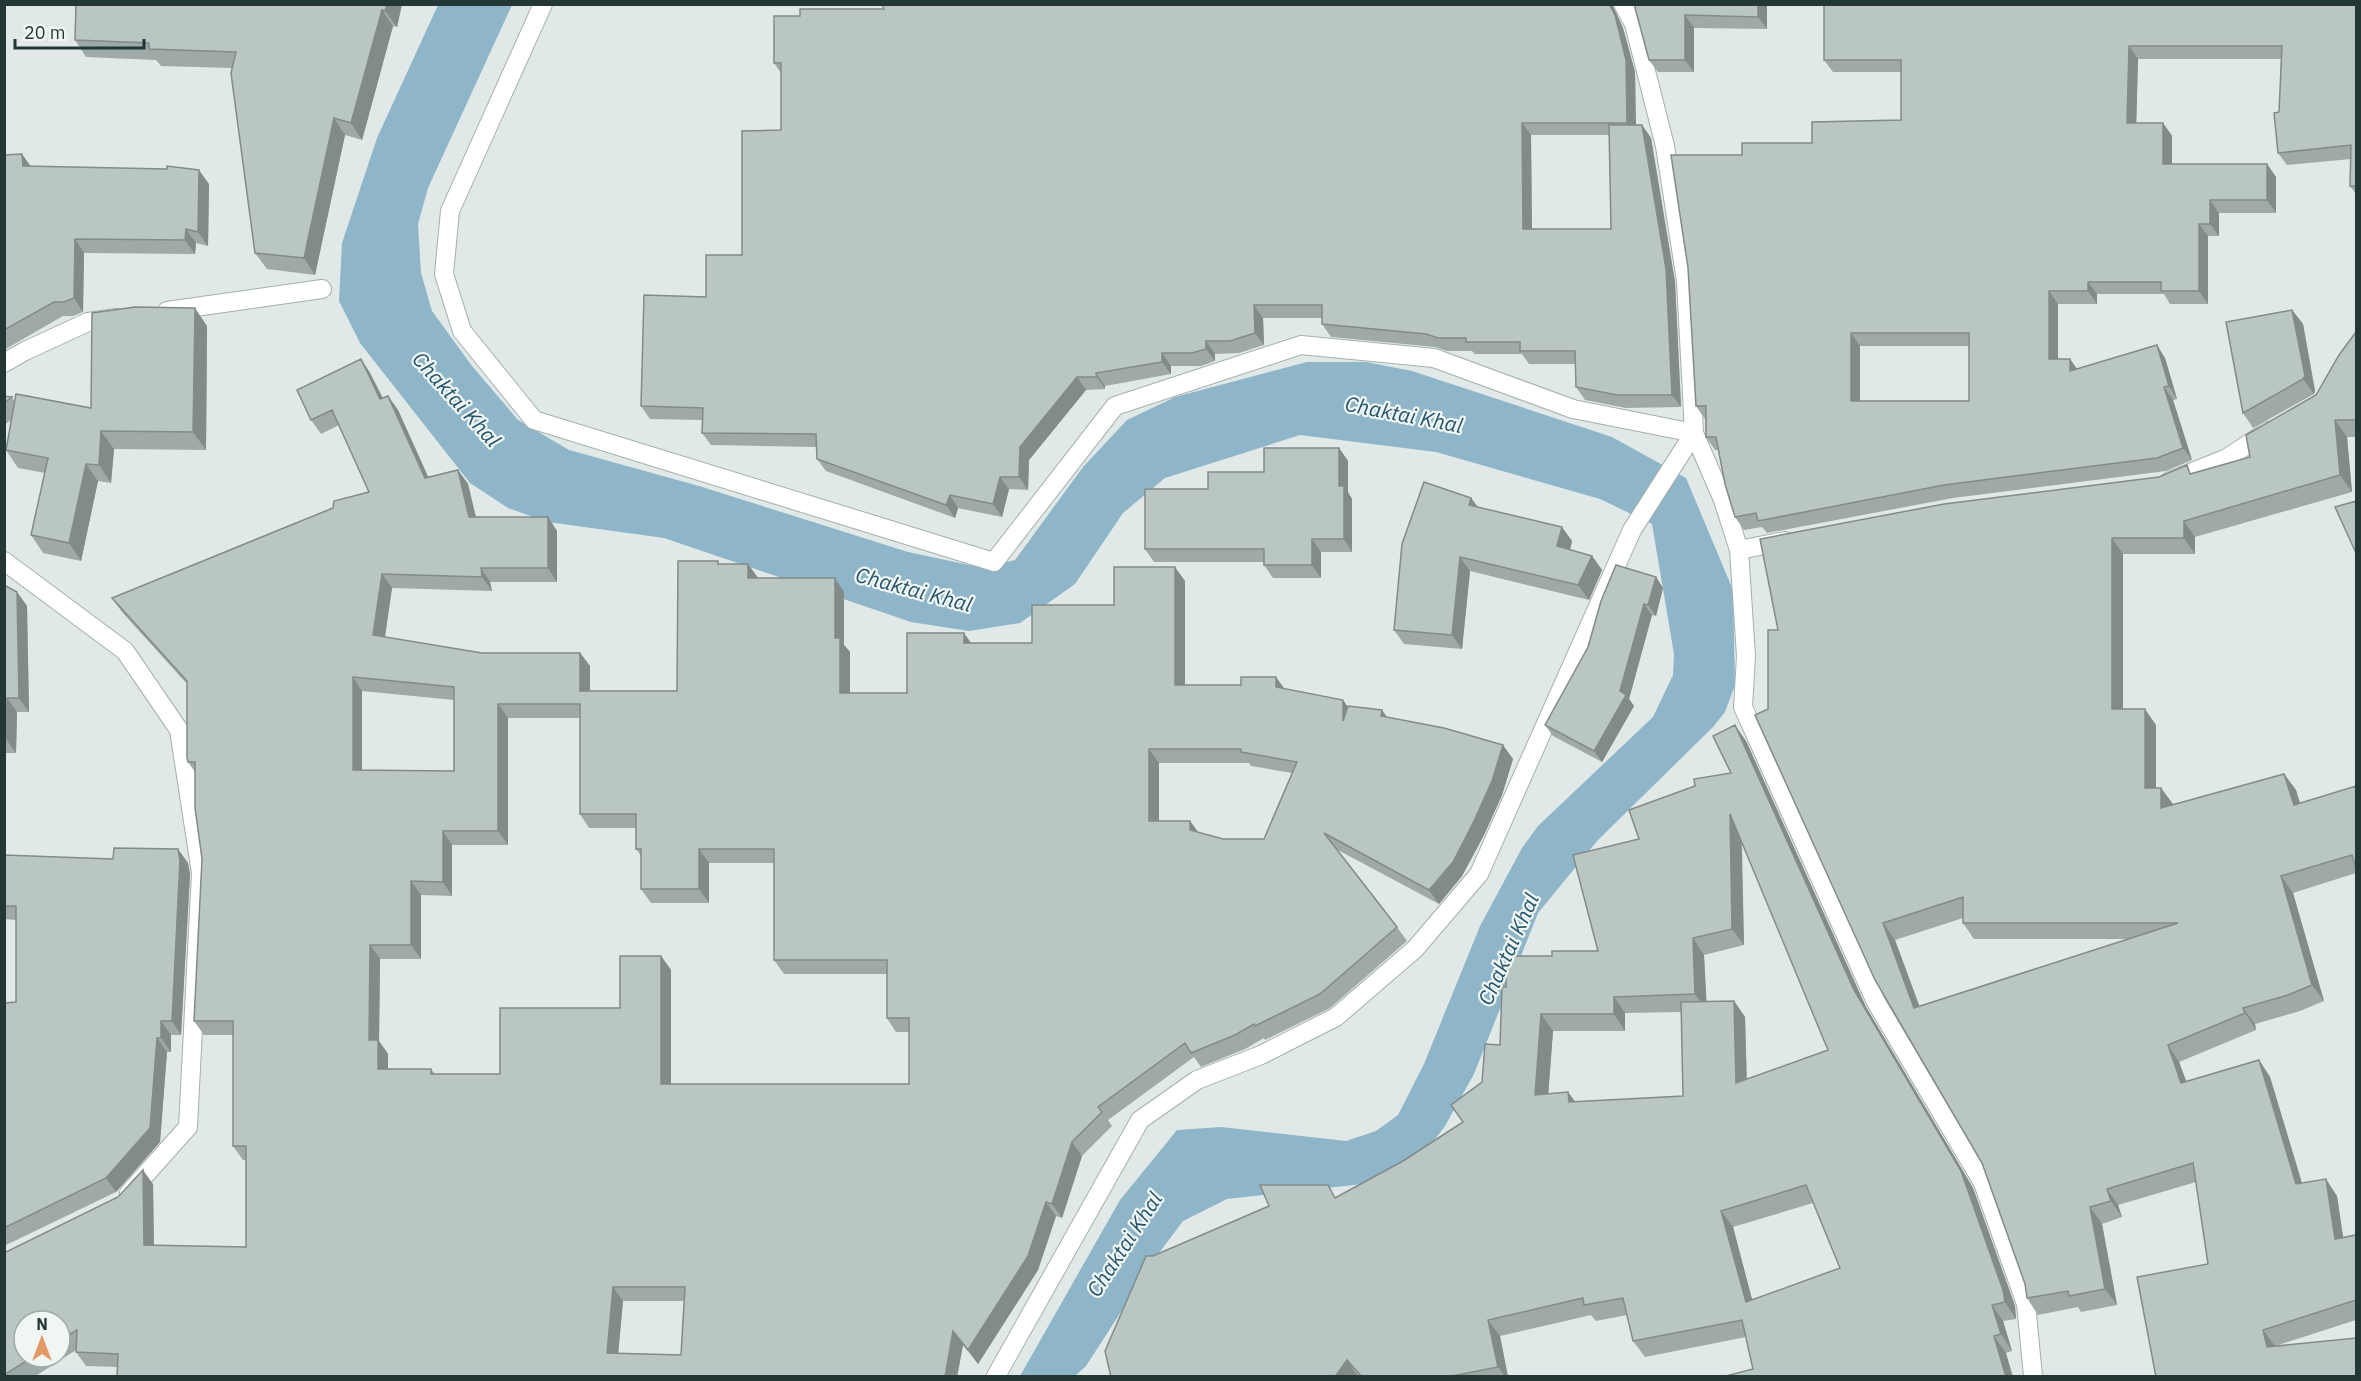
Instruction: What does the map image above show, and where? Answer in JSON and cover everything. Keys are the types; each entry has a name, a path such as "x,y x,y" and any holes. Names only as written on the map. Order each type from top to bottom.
{"street":[{"path":"543,4 450,211 444,274 462,331 534,420 994,562 1115,406 1301,345 1434,358 1573,409 1694,433"},
{"path":"1623,4 1634,24 1665,146 1686,281 1694,433 1723,500 1739,550 1746,656 1743,707 1876,1002 1983,1183 2026,1304 2033,1377"},
{"path":"4,363 88,322 322,289"},
{"path":"2158,483 2169,482 2227,458 2283,423"},
{"path":"996,1377 1140,1120 1197,1080 1261,1055 1336,1017 1415,949 1479,874 1632,530 1694,433"},
{"path":"1739,550 1807,537"},
{"path":"4,561 125,651 179,730 201,873 188,1127 123,1200 113,1205"}],"water":[{"name":"Chaktai Khal","path":"438,5 512,5 428,188 418,224 421,273 432,311 472,366 518,420 569,450 699,486 908,552 983,568 1015,560 1083,467 1127,420 1175,397 1307,362 1366,362 1412,371 1612,437 1686,478 1733,590 1735,685 1725,712 1713,727 1597,841 1538,913 1474,1074 1445,1126 1418,1162 1381,1182 1227,1199 1183,1221 1159,1253 1086,1366 1075,1376 1020,1376 1120,1200 1177,1130 1221,1127 1346,1141 1376,1131 1398,1115 1424,1064 1480,926 1522,848 1538,826 1653,717 1673,675 1674,654 1652,524 1600,499 1436,452 1300,435 1165,478 1123,513 1075,584 1020,623 969,631 911,622 664,538 548,522 508,508 470,483 360,343 339,301 342,243 377,138"}],"building":[{"path":"76,4 387,4 385,11 382,10 351,123 334,118 304,258 255,253 231,73 236,52 149,49 149,43 75,40"},
{"path":"882,4 1609,4 1615,15 1626,60 1627,123 1522,123 1523,229 1611,229 1609,125 1642,125 1666,269 1672,395 1617,395 1576,387 1575,351 1520,351 1520,342 1466,342 1466,338 1438,338 1426,334 1322,324 1322,305 1254,305 1255,333 1230,341 1206,341 1206,349 1192,353 1162,353 1162,362 1096,373 1097,377 1077,377 1020,447 1019,477 1000,477 993,504 950,495 946,505 817,459 816,434 702,433 703,408 641,406 644,295 706,297 706,255 742,255 742,131 781,130 781,63 774,63 774,16 800,16 800,9 884,9"},
{"path":"1634,4 1758,4 1758,17 1685,15 1685,60 1649,60"},
{"path":"1824,4 2356,4 2356,186 2350,186 2351,145 2278,153 2274,113 2279,112 2282,46 2129,46 2127,123 2163,123 2163,164 2267,164 2267,200 2210,200 2210,224 2199,224 2199,291 2161,291 2161,282 2088,282 2088,291 2049,291 2049,359 2070,359 2070,371 2157,345 2169,386 2164,387 2183,448 2157,458 1944,485 1758,521 1756,513 1735,517 1725,484 1716,437 1706,437 1706,406 1696,406 1688,268 1671,155 1742,155 1742,143 1812,143 1812,122 1901,120 1901,60 1824,60","holes":["1851,333 1969,333 1969,401 1851,401"]},
{"path":"22,154 23,166 167,169 167,166 199,170 198,232 186,229 185,240 75,239 74,298 64,302 54,302 4,330 4,155"},
{"path":"135,307 195,308 193,432 101,431 99,465 86,464 69,543 31,535 48,458 6,450 16,394 91,408 92,313"},
{"path":"2292,310 2305,376 2243,413 2226,322"},
{"path":"2356,332 2356,420 2335,420 2340,475 2184,521 2184,538 2112,538 2112,709 2145,709 2145,788 2161,788 2161,808 2284,774 2294,805 2356,786 2356,868 2352,855 2281,876 2312,985 2288,995 2243,1008 2245,1013 2168,1045 2181,1083 2259,1060 2296,1184 2326,1179 2335,1239 2356,1235 2356,1300 2263,1330 2267,1347 2356,1338 2356,1377 2156,1377 2137,1277 2208,1264 2193,1163 2107,1189 2111,1201 2090,1207 2105,1289 2069,1296 2068,1291 2027,1298 2025,1284 1982,1163 1875,980 1755,715 1768,709 1768,630 1778,630 1760,539 1944,504 2159,477 2187,465 2190,474 2250,457 2246,435 2316,395 2339,355","holes":["1963,897 1963,923 2178,923 1914,1008 1883,923"]},
{"path":"361,359 380,399 388,396 425,478 458,470 469,517 548,517 548,568 481,568 482,577 382,574 373,635 482,653 580,653 580,691 677,691 678,561 748,564 748,578 835,578 835,638 840,638 840,693 907,693 907,633 964,633 964,643 1032,643 1032,605 1114,605 1114,567 1175,567 1175,685 1241,685 1241,677 1276,677 1276,687 1343,700 1343,721 1348,706 1382,710 1381,716 1444,728 1503,745 1492,781 1474,821 1453,862 1429,890 1324,833 1397,927 1320,994 1255,1026 1254,1024 1235,1035 1191,1053 1185,1043 1098,1107 1102,1112 1072,1142 1052,1204 1046,1202 1028,1256 968,1350 953,1331 945,1377 117,1377 118,1354 76,1352 77,1330 72,1333 72,1309 12,1309 14,1369 4,1375 4,1253 118,1197 143,1170 144,1245 246,1247 246,1146 233,1146 233,1021 194,1021 202,859 195,808 195,762 188,762 187,757 187,681 112,598 333,508 334,501 369,492 332,410 311,420 297,390","holes":["353,677 454,687 454,771 353,770","498,704 580,704 580,814 636,814 636,849 641,849 641,889 699,889 699,849 774,849 774,960 887,960 887,1018 909,1018 909,1084 661,1084 661,956 620,956 620,1008 500,1008 500,1074 431,1074 431,1069 378,1069 378,1040 369,1040 370,945 411,945 411,881 443,882 443,831 498,831","1149,749 1241,749 1241,752 1297,762 1264,839 1223,839 1190,830 1190,821 1149,821","613,1287 685,1287 681,1355 607,1353"]},
{"path":"4,396 12,397 4,403"},
{"path":"1264,448 1339,448 1339,486 1344,486 1344,539 1312,539 1312,565 1264,565 1264,549 1145,549 1145,489 1208,489 1208,472 1264,472"},
{"path":"1424,482 1471,498 1469,505 1562,527 1557,546 1592,556 1578,585 1460,557 1452,635 1394,630 1402,544"},
{"path":"2356,501 2356,553 2335,507"},
{"path":"1616,565 1656,577 1648,605 1644,604 1620,691 1626,695 1594,751 1545,725 1588,647 1601,601"},
{"path":"4,585 17,592 19,698 7,698 6,739 4,739"},
{"path":"1735,725 1854,990 1961,1171 2003,1290 2005,1302 1992,1305 2001,1334 1994,1336 2006,1377 1722,1377 1753,1369 1742,1320 1633,1341 1623,1298 1584,1305 1583,1298 1488,1320 1498,1367 1447,1377 1362,1377 1347,1360 1335,1377 1111,1377 1105,1351 1146,1256 1153,1256 1269,1206 1260,1185 1328,1185 1335,1198 1403,1161 1463,1122 1451,1105 1482,1082 1485,1044 1500,1045 1502,987 1506,987 1506,956 1552,956 1552,951 1598,951 1573,855 1639,839 1629,810 1695,786 1694,779 1731,773 1713,736","holes":["1730,814 1828,1050 1736,1083 1734,1001 1681,1002 1683,1096 1569,1102 1568,1092 1535,1095 1541,1014 1614,1014 1614,997 1695,994 1693,938 1732,929","1806,1185 1840,1268 1746,1302 1721,1211"]},
{"path":"114,848 178,849 180,860 172,1021 161,1021 161,1038 157,1038 150,1128 106,1178 4,1228 4,1003 16,1002 16,906 4,906 4,855 113,859"}]}
